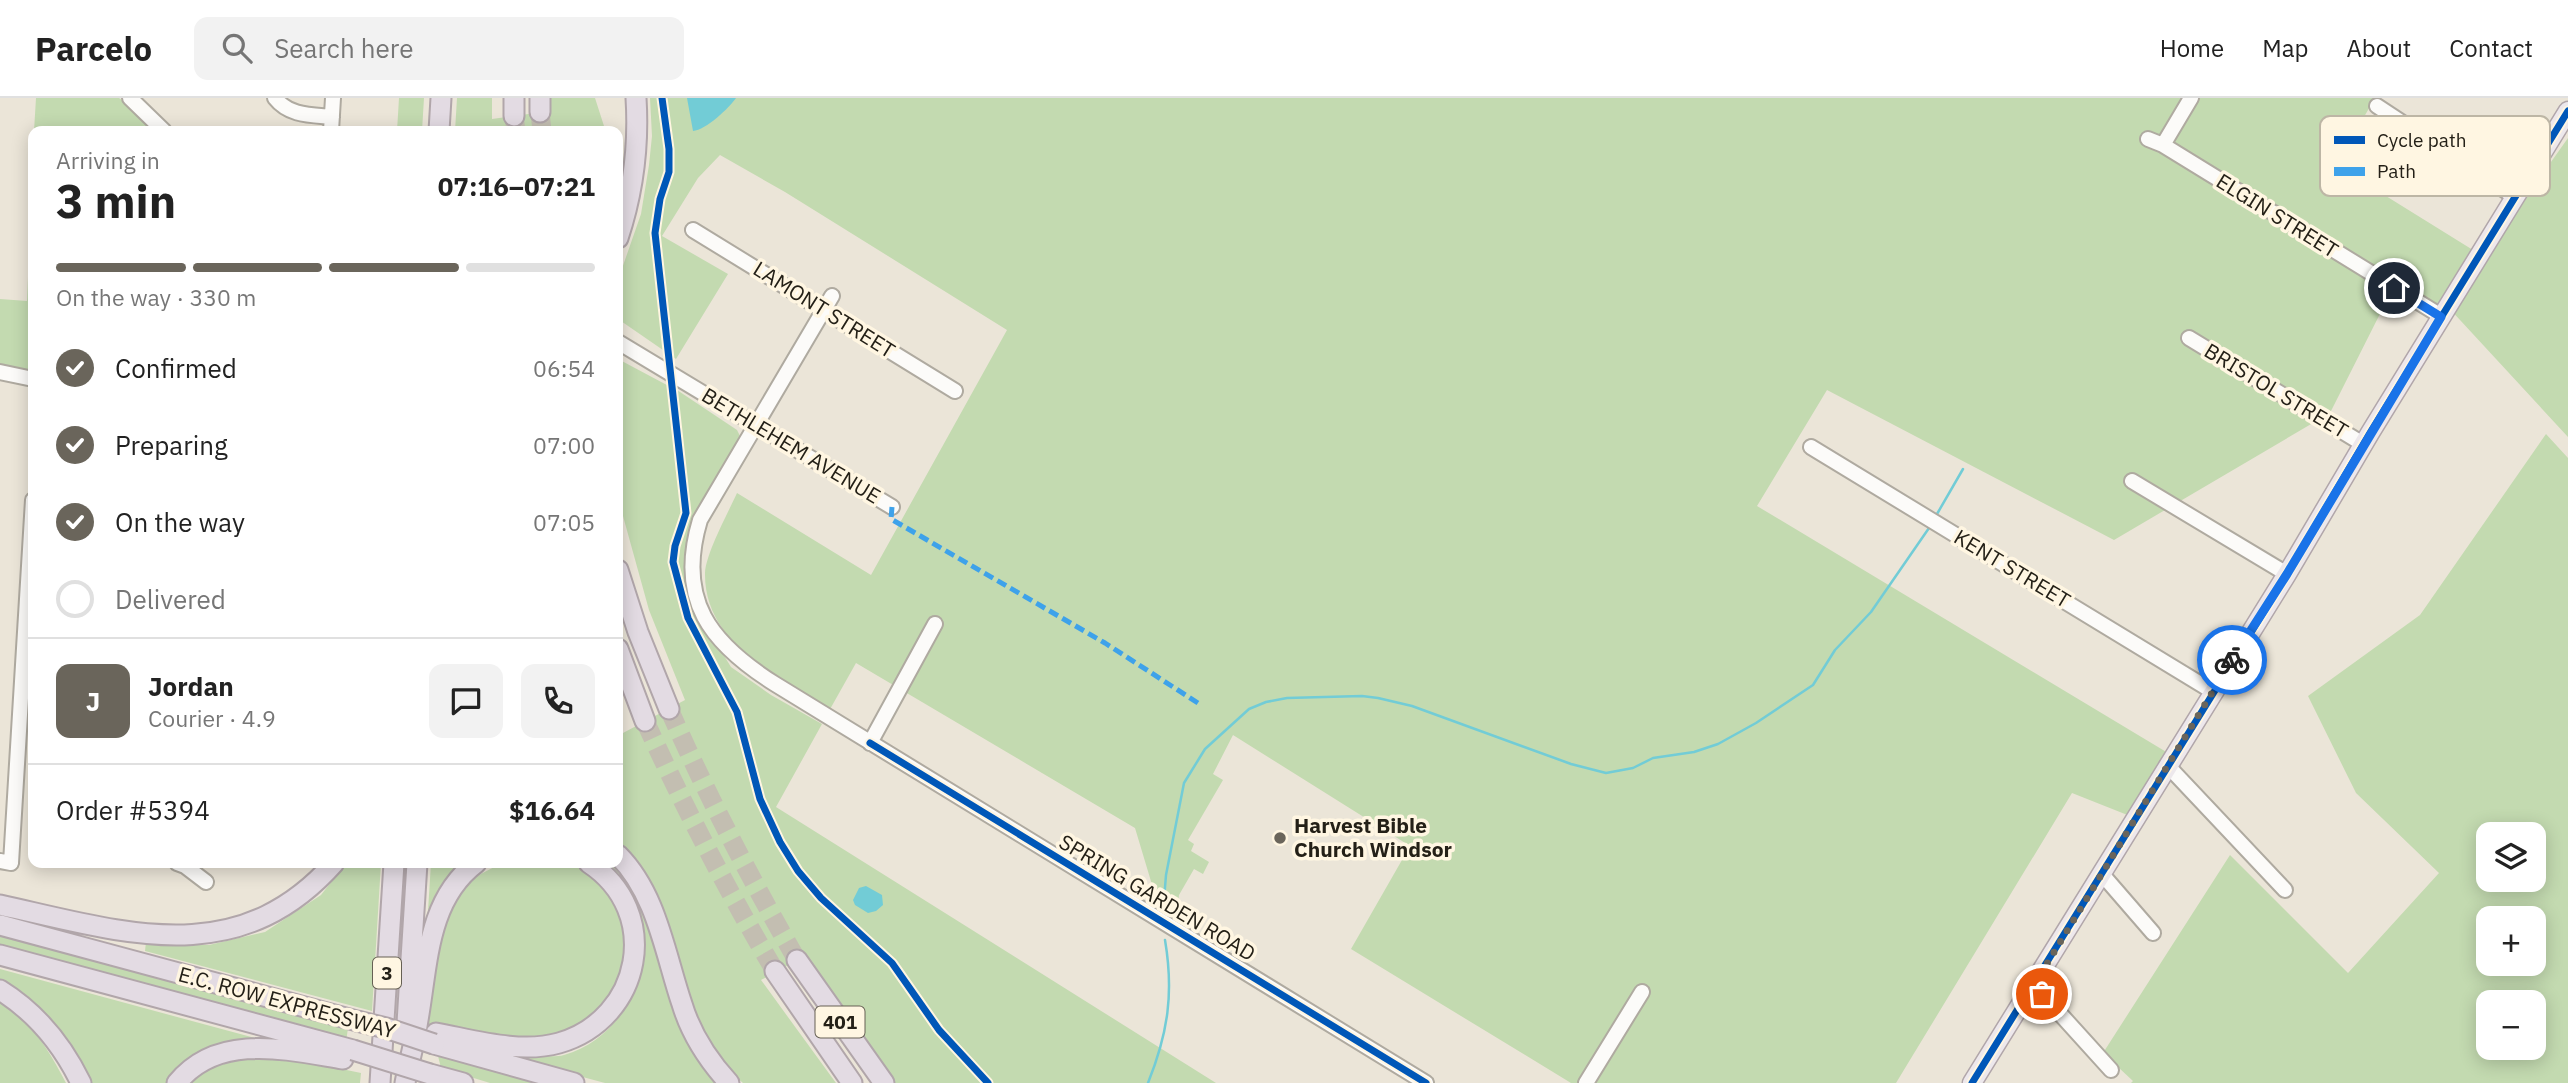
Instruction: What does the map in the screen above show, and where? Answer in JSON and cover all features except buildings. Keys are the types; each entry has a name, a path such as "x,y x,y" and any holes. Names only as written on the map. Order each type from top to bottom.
{"highway":[{"path":"439,126 441,98"},
{"path":"623,217 634,172 636,98"},
{"path":"623,585 669,709"},
{"path":"623,662 646,721"},
{"path":"623,861 647,896 682,1007 692,1029 702,1048 729,1083"},
{"path":"0,905 128,932 196,935 235,928 275,912 309,888 329,868"},
{"name":"3","path":"380,1083 394,868"},
{"name":"3","path":"403,1077 417,868"},
{"path":"403,1077 436,921 450,889 471,868"},
{"path":"435,1039 517,1046 555,1044 583,1034 606,1017 625,991 634,964 634,931 617,890 596,868"},
{"name":"E.C. ROW EXPRESSWAY","path":"0,925 357,1021 385,1020 435,1039"},
{"name":"E.C. ROW EXPRESSWAY","path":"0,955 352,1056 403,1077 430,1074 463,1083"},
{"name":"401","path":"797,960 884,1083"},
{"name":"401","path":"775,971 852,1083"},
{"path":"0,990 25,1007 46,1028 62,1049 81,1083"},
{"path":"369,1083 385,1020"},
{"path":"435,1039 574,1083"},
{"path":"177,1083 205,1059 235,1050 274,1048 352,1056"}],"main road":[{"path":"2550,140 2568,111"},
{"path":"1972,1083 2212,691 2287,574 2363,444 2515,197"}],"street":[{"path":"275,98 281,106 290,111 331,124 333,98"},
{"path":"2163,145 2191,98"},
{"path":"139,101 160,126"},
{"path":"2377,106 2392,116"},
{"name":"ELGIN STREET","path":"2148,139 2163,145 2441,317"},
{"name":"LAMONT STREET","path":"693,230 828,303 955,391"},
{"name":"SPRING GARDEN ROAD","path":"828,303 700,520 692,561 700,610 720,642 735,657 870,743 1426,1083"},
{"name":"BRISTOL STREET","path":"2189,338 2363,444"},
{"name":"BETHLEHEM AVENUE","path":"623,345 892,507"},
{"path":"0,372 28,378"},
{"name":"KENT STREET","path":"1811,447 2212,691"},
{"path":"2132,481 2287,574"},
{"path":"5,862 28,565"},
{"path":"870,743 935,624"},
{"path":"2167,765 2285,891"},
{"path":"188,868 206,882"},
{"path":"2101,873 2153,933"},
{"path":"2034,985 2111,1070"},
{"path":"1586,1083 1642,992"}],"green space":[{"path":"36,98 119,98 139,112 151,126 34,126"},
{"path":"399,98 424,98 422,126 397,126"},
{"path":"457,98 492,98 492,119 551,111 551,98 595,98 604,126 455,126"},
{"path":"650,98 2375,98 2365,116 2320,116 2320,196 2386,196 2481,255 2441,307 2393,288 2330,413 2114,540 1827,390 1757,506 2173,756 2135,818 2072,793 1896,1083 1571,1083 1351,949 1410,846 1233,735 1213,774 1223,780 1188,840 1194,844 1191,851 1209,862 1203,874 1194,869 1179,895 1178,903 1156,898 1135,828 856,663 829,711 768,672 731,639 717,620 708,598 705,573 713,544 737,493 871,575 1007,330 785,192 720,155 698,178 662,236 728,274 676,359 623,322 623,266 641,214 652,136"},
{"path":"2568,138 2568,437 2448,307 2527,196 2550,196 2550,163"},
{"path":"28,277 28,372 0,366 0,299 27,301"},
{"path":"623,362 680,392 737,430 741,438 698,514 694,607 731,667 771,695 822,724 776,807 1216,1083 895,1083 851,1024 807,955 761,980 836,1083 743,1083 724,1064 702,1029 691,1004 677,949 662,907 639,866 623,851 623,733 685,700 649,610 623,516"},
{"path":"2546,434 2568,458 2568,1083 2131,1083 2133,1081 2103,1053 2230,855 2348,973 2439,873 2356,793 2308,696 2420,615"},
{"path":"342,868 381,868 372,1011 145,951 146,942 209,945 265,932 321,895"},
{"path":"431,868 466,868 427,927"},
{"path":"493,868 579,868 594,876 616,903 628,927 621,987 599,1017 542,1041 500,1039 427,1025 443,924 454,898 475,878"},
{"path":"603,868 617,868 638,892 721,1083 605,1083 527,1062 527,1055 564,1055 582,1048 598,1038 623,1011 632,995 641,959 640,921"},
{"path":"0,934 348,1028 346,1042 0,950"},
{"path":"0,969 262,1040 170,1083 88,1083 0,985"},
{"path":"0,1002 30,1027 46,1048 66,1083 0,1083"},
{"path":"438,1056 545,1083 490,1083 441,1068"},
{"path":"247,1058 298,1060 361,1073 360,1083 191,1083 209,1069"}],"water":[{"path":"687,98 736,98 710,123 693,131"},
{"path":"866,886 882,895 883,905 868,913 855,905 853,900 859,888"}],"waterway":[{"path":"1937,514 1963,469"},
{"path":"1164,900 1166,875 1184,783 1205,749 1249,709 1287,698 1378,698 1412,706 1571,764 1606,773 1633,768 1653,758 1694,752 1718,744 1756,723 1813,685 1835,650 1871,612 1929,528"},
{"path":"1148,1083 1165,1030 1169,995 1165,940"}],"tunnel":[{"path":"540,112 541,126"},
{"path":"514,116 515,126"},
{"path":"669,709 730,836 797,960"},
{"path":"645,721 707,848 775,971"}],"marked path":[{"path":"892,507 891,519 1105,643 1201,705"}],"cycle path":[{"path":"662,98 669,149 669,172 660,199 655,233 686,513 675,546 673,562 688,618 737,712 760,799 780,842 798,871 821,898 892,963 939,1030 988,1083"},
{"path":"2550,140 2568,111"},
{"path":"1972,1083 2287,574 2516,196"},
{"path":"870,743 1426,1083"}],"way so far":[{"path":"2042,994 2034,985 2232,660"}],"place":[{"name":"Harvest Bible Church Windsor","path":"1280,838"}],"route":[{"path":"2232,660 2287,574 2441,317 2394,288"}]}
